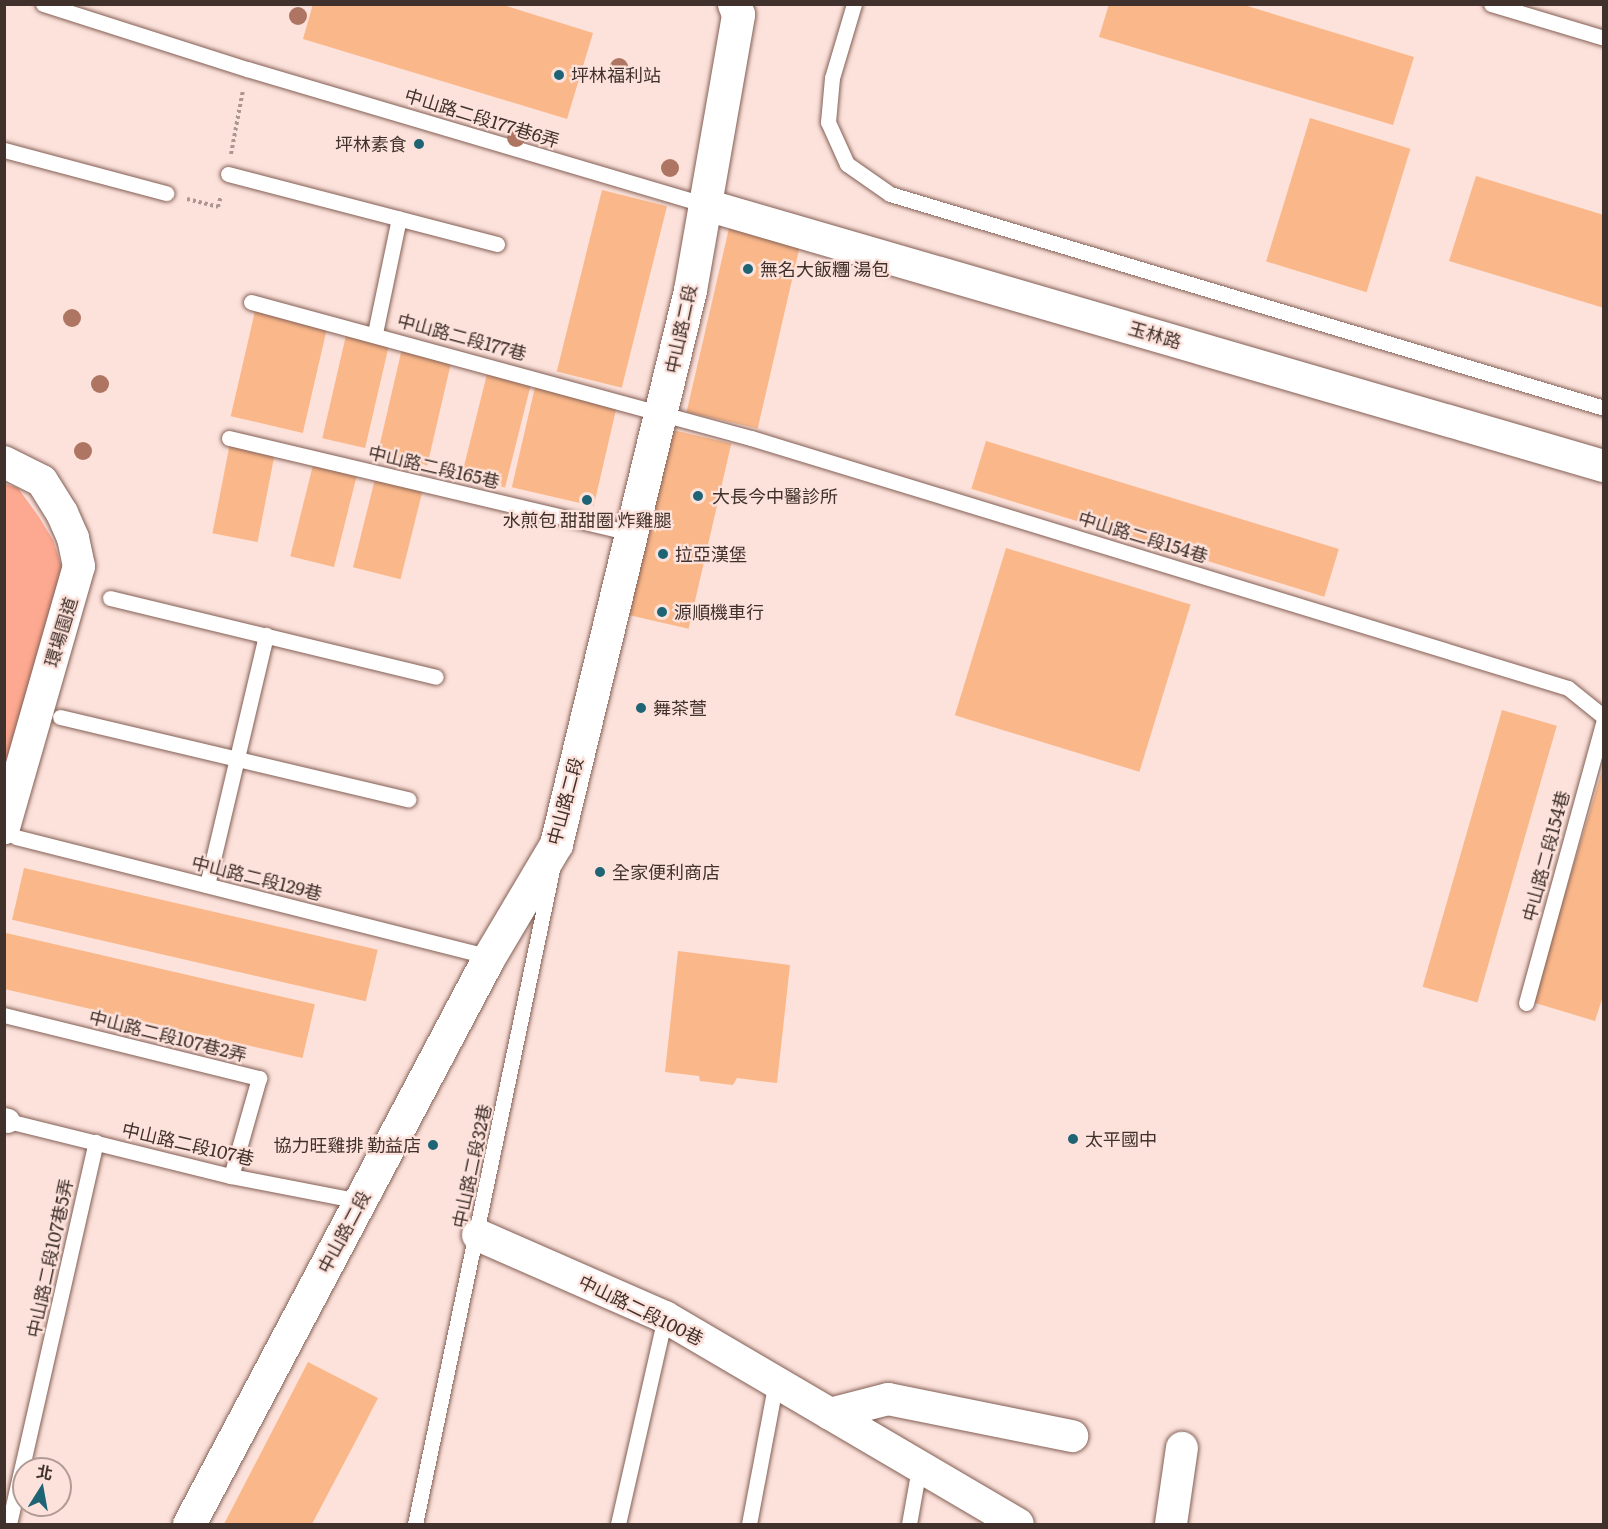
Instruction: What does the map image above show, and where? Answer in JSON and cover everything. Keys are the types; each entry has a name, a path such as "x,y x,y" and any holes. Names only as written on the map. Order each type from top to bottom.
{"main road":[{"name":"中山路二段","path":"189,1524 489,957 556,844 662,413 706,205 738,14 734,4"}],"street":[{"name":"玉林路","path":"706,205 1604,466"},
{"name":"環場園道","path":"4,462 42,481 62,513 73,538 79,566 10,832"},
{"name":"中山路二段100巷","path":"478,1235 666,1317 919,1468 1018,1524"},
{"path":"830,1414 888,1399 1072,1436"},
{"path":"1171,1524 1182,1448"}],"lane":[{"name":"中山路二段177巷6弄","path":"43,4 247,69 706,205"},
{"path":"854,4 832,78 828,122 847,164 890,194 1604,408"},
{"path":"1491,4 1604,38"},
{"path":"4,150 166,193"},
{"path":"228,174 497,244"},
{"path":"375,333 399,218"},
{"name":"中山路二段177巷","path":"251,302 375,333 662,413"},
{"name":"中山路二段154巷","path":"662,413 1568,687 1604,719 1526,1003"},
{"name":"中山路二段165巷","path":"229,438 631,533"},
{"path":"110,598 436,677"},
{"path":"207,885 266,635"},
{"path":"60,717 408,799"},
{"name":"中山路二段32巷","path":"415,1524 478,1235 563,814"},
{"name":"中山路二段129巷","path":"10,832 489,957"},
{"name":"中山路二段107巷2弄","path":"4,1016 259,1078 231,1176"},
{"name":"中山路二段107巷","path":"6,1121 231,1176 360,1201"},
{"name":"中山路二段107巷5弄","path":"9,1524 43,1383 96,1142"},
{"path":"618,1524 666,1317"},
{"path":"749,1524 776,1381"},
{"path":"909,1524 919,1468"}],"shaded area":[{"path":"5,484 18,488 39,517 53,540 62,568 5,767"}],"building":[{"path":"313,4 500,4 593,33 567,119 303,39"},
{"path":"1109,4 1241,4 1414,57 1393,125 1099,37"},
{"path":"1310,118 1410,149 1367,292 1266,261"},
{"path":"1476,176 1604,215 1604,308 1449,261"},
{"path":"602,190 667,206 622,388 557,371"},
{"path":"730,224 801,240 758,428 687,412"},
{"path":"255,311 327,328 303,433 231,416"},
{"path":"347,331 390,341 365,448 322,438"},
{"path":"403,344 453,355 427,466 378,454"},
{"path":"489,366 533,377 505,488 461,477"},
{"path":"535,387 617,406 594,506 512,487"},
{"path":"668,429 731,444 689,629 625,614"},
{"path":"986,441 1339,549 1324,597 971,489"},
{"path":"230,443 275,452 258,542 212,533"},
{"path":"313,465 357,476 334,567 290,556"},
{"path":"375,479 423,491 401,579 353,567"},
{"path":"1006,548 1191,604 1139,772 955,715"},
{"path":"1502,710 1557,726 1477,1003 1423,987"},
{"path":"1603,768 1604,993 1595,1021 1532,1002"},
{"path":"24,868 378,950 366,1001 12,920"},
{"path":"6,933 315,1004 303,1058 4,989"},
{"path":"678,951 790,965 777,1083 737,1078 733,1085 700,1081 699,1076 665,1072"},
{"path":"308,1362 378,1398 360,1433 312,1524 224,1524"}],"place":[{"name":"坪林福利站","path":"559,75"},
{"name":"坪林素食","path":"419,144"},
{"name":"無名大飯糰 湯包","path":"748,269"},
{"name":"大長今中醫診所","path":"698,496"},
{"name":"水煎包 甜甜圈 炸雞腿","path":"587,500"},
{"name":"拉亞漢堡","path":"663,554"},
{"name":"源順機車行","path":"662,612"},
{"name":"舞茶萱","path":"641,708"},
{"name":"全家便利商店","path":"600,872"},
{"name":"太平國中","path":"1073,1139"},
{"name":"協力旺雞排 勤益店","path":"433,1145"}]}
